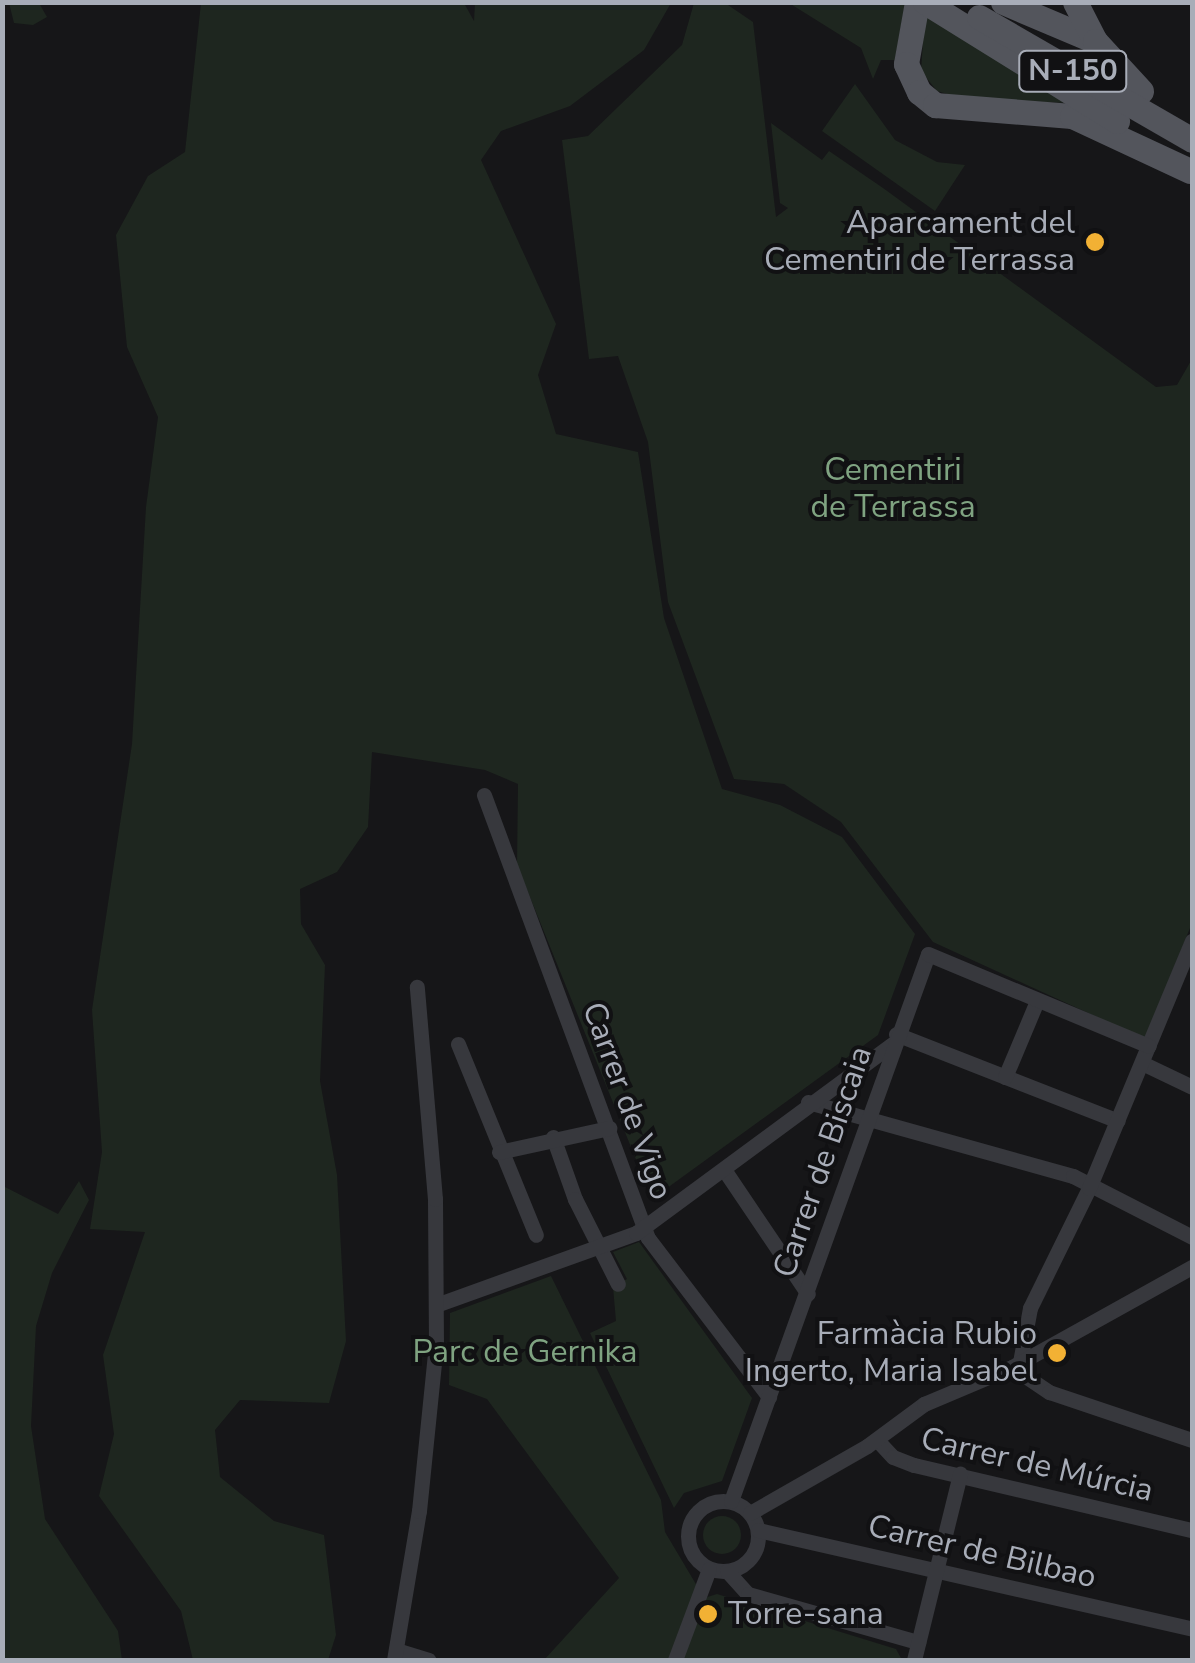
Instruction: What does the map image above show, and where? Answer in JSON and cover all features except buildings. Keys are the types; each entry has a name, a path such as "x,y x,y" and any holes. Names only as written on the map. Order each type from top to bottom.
{"main road":[{"path":"917,2 906,44 914,85 943,109 1072,116 1191,172"},
{"path":"926,2 1191,172"},
{"name":"N-150","path":"953,2 1192,140"},
{"name":"N-150","path":"989,2 1192,122"},
{"path":"1003,2 1095,40"},
{"path":"1075,2 1095,40 1141,91"}],"street":[{"name":"Carrer de Vigo","path":"484,796 657,1254 769,1397"},
{"path":"1016,1364 1030,1308 1089,1188 1192,941"},
{"name":"Carrer de Biscaia","path":"731,1502 808,1294 894,1039 928,954 1037,1001"},
{"path":"416,987 435,1199 436,1304 419,1512 395,1655 428,1660"},
{"path":"1006,1077 1037,1001 1149,1046"},
{"path":"436,1304 645,1228 894,1039 1118,1121"},
{"path":"458,1044 536,1236"},
{"path":"1142,1063 1192,1087"},
{"path":"808,1102 1073,1176 1089,1188 1192,1237"},
{"path":"499,1152 553,1137 609,1128"},
{"path":"553,1137 575,1199 602,1243 618,1284"},
{"path":"725,1171 808,1294"},
{"path":"750,1513 877,1440 936,1398 1016,1364 1192,1267"},
{"path":"1016,1364 1050,1392 1192,1440"},
{"name":"Carrer de Múrcia","path":"877,1440 900,1460 1192,1530"},
{"path":"914,1660 960,1474"},
{"path":"727,1572 752,1557 758,1530 750,1513 731,1502 704,1506 688,1528 690,1549 708,1569 727,1572 748,1594 918,1642"},
{"name":"Carrer de Bilbao","path":"758,1530 1192,1629"},
{"path":"675,1660 708,1569"}],"green space":[{"path":"9,3 39,3 47,17 33,25 14,23"},
{"path":"201,3 464,3 474,21 475,3 671,3 644,50 570,106 501,131 481,160 556,324 538,375 556,434 638,452 664,618 722,789 780,805 842,837 915,934 878,1035 652,1199 517,865 518,784 485,770 372,752 368,827 337,872 300,889 301,924 325,965 320,1081 337,1175 346,1341 329,1403 240,1400 215,1430 220,1477 274,1521 324,1535 336,1635 328,1660 193,1660 181,1611 99,1496 114,1434 103,1355 145,1232 90,1229 102,1152 92,1010 132,744 146,507 158,417 127,347 116,235 148,176 185,152"},
{"name":"Cementiri de Terrassa","path":"694,3 725,3 753,22 776,217 788,208 780,203 771,123 822,160 829,151 883,188 1156,387 1177,385 1192,359 1192,923 1145,1039 933,942 841,822 784,784 734,779 668,602 648,442 618,356 589,359 562,140 588,136 682,45"},
{"path":"789,3 905,3 895,60 881,60 873,79 861,48"},
{"path":"925,12 1072,103 964,99 937,91 921,71"},
{"path":"855,84 895,140 937,162 965,165 935,211 822,131"},
{"path":"79,1181 89,1200 52,1273 36,1326 31,1426 45,1519 118,1631 122,1660 3,1660 3,1186 58,1214"},
{"path":"639,1242 752,1398 722,1481 684,1493 674,1508 590,1333 616,1321 613,1287 627,1279 613,1252"},
{"name":"Parc de Gernika","path":"551,1276 661,1500 665,1532 700,1591 698,1600 717,1594 896,1649 902,1660 544,1660 619,1578 487,1399 449,1385 450,1313"},
{"path":"722,1516 736,1521 741,1535 736,1549 722,1554 708,1549 703,1535 708,1521"}],"place":[{"name":"Aparcament del Cementiri de Terrassa","path":"1095,242"},
{"name":"Farmàcia Rubio Ingerto, Maria Isabel","path":"1057,1353"},
{"name":"Torre-sana","path":"708,1614"}]}
